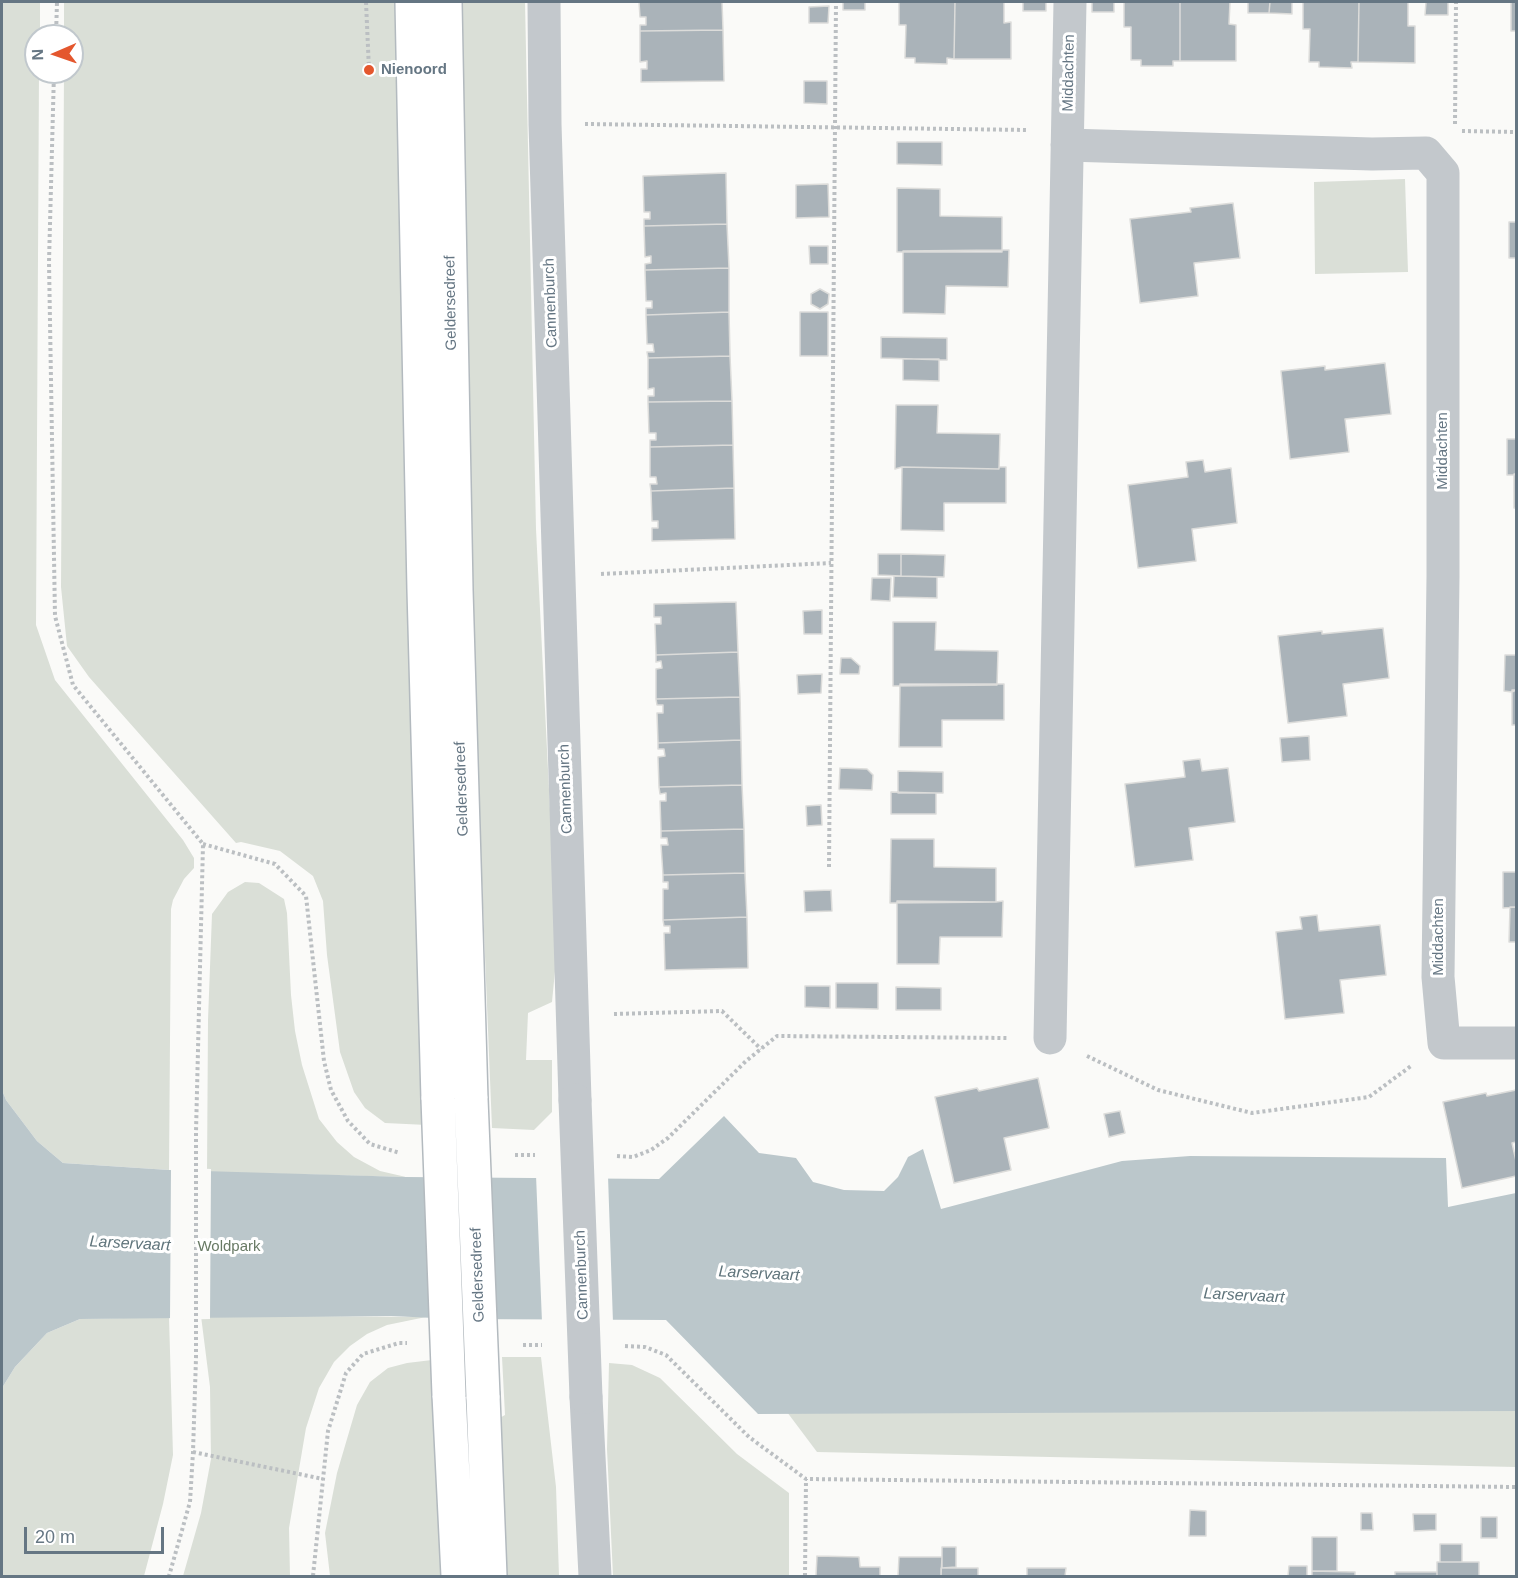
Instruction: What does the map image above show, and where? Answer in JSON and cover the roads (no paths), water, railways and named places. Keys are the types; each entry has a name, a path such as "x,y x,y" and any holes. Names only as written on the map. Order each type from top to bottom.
{"main road":[{"path":"412,2 438,1099 458,1576"},
{"name":"Geldersedreef","path":"445,2 456,578 471,1099 490,1576"}],"street":[{"name":"Cannenburch","path":"544,2 545,124 575,1100 595,1576"},
{"name":"Middachten","path":"1050,1038 1070,2"},
{"name":"Middachten","path":"1068,138 1372,154 1426,153 1443,173 1443,576 1438,977 1444,1043 1516,1043"}],"water":[{"name":"Larservaart","path":"2,1090 6,1100 37,1141 63,1163 169,1170 406,1177 659,1179 724,1116 759,1153 796,1158 813,1182 844,1190 884,1191 898,1177 908,1157 923,1149 941,1209 1122,1161 1190,1156 1446,1158 1448,1207 1516,1193 1516,1411 758,1414 666,1320 456,1319 391,1316 80,1319 47,1333 15,1367 2,1388"}],"place":[{"name":"Nienoord","path":"369,70"}],"park label":[{"name":"Woldpark","path":"229,1247"}]}
